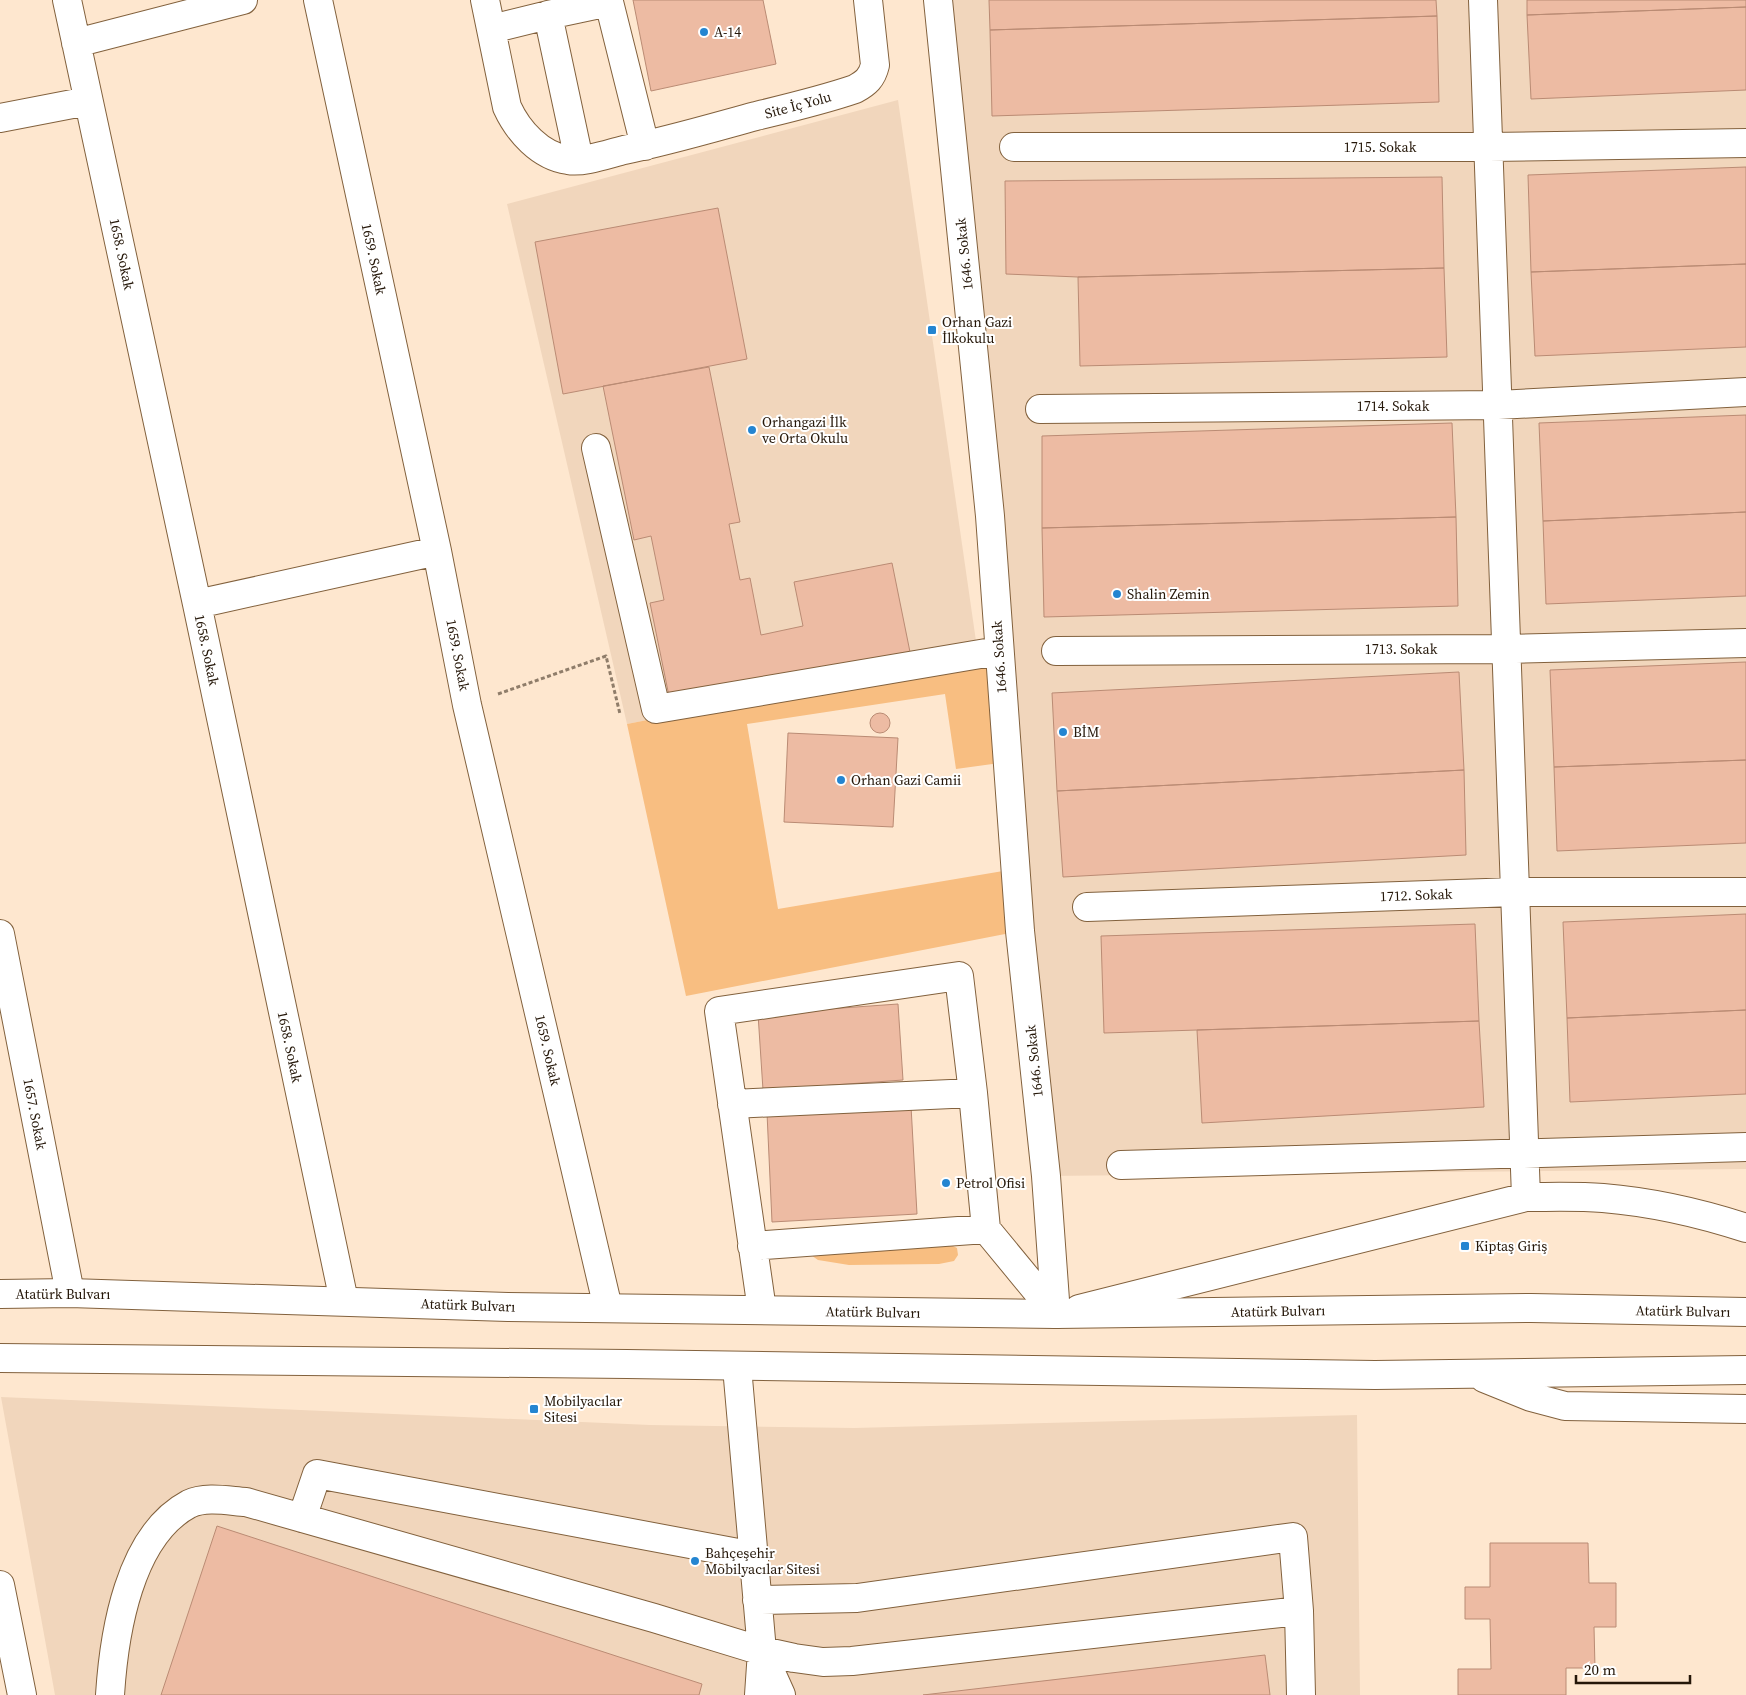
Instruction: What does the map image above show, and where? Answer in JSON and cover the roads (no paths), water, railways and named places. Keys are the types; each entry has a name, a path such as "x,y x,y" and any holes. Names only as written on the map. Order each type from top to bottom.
{"street":[{"name":"1658. Sokak","path":"66,0 197,604 344,1301"},
{"path":"76,43 243,0"},
{"name":"1659. Sokak","path":"318,0 437,551 467,705 608,1308"},
{"name":"Site İç Yolu","path":"485,0 507,107 513,121 524,135 539,146 553,155 568,160 579,160 645,146 844,93 862,86 873,74 875,65 868,0"},
{"name":"1646. Sokak","path":"938,0 990,516 998,651 1020,931 1046,1176 1056,1314"},
{"path":"1483,0 1526,1197"},
{"path":"491,29 609,2 645,146"},
{"path":"548,15 579,160"},
{"path":"0,118 88,101"},
{"name":"1715. Sokak","path":"1014,147 1489,147 1746,143"},
{"name":"1714. Sokak","path":"1040,409 1498,405 1746,392"},
{"path":"596,448 656,709 998,651"},
{"path":"197,604 437,551"},
{"name":"1713. Sokak","path":"1056,651 1506,649 1746,643"},
{"name":"1712. Sokak","path":"1087,907 1515,892 1746,892"},
{"name":"1657. Sokak","path":"0,934 70,1294"},
{"path":"762,1310 719,1011 959,976 973,1093 986,1229 1056,1314 1526,1197 1579,1197 1633,1202 1704,1216 1746,1228"},
{"path":"732,1104 973,1093"},
{"path":"1121,1165 1746,1147"},
{"path":"752,1246 986,1229"},
{"name":"Atatürk Bulvarı","path":"0,1294 70,1294 608,1308 1056,1314 1531,1308 1746,1312"},
{"path":"0,1358 1376,1375 1746,1370"},
{"path":"738,1367 762,1651 759,1695"},
{"path":"1474,1373 1531,1397 1566,1406 1746,1409"},
{"path":"302,1518 317,1474 754,1556"},
{"path":"110,1695 113,1654 122,1609 143,1554 164,1522 190,1504 205,1500 246,1502 654,1618 762,1651 823,1662 852,1661 1299,1611"},
{"path":"758,1600 857,1598 1293,1537 1299,1611 1301,1695"},
{"path":"0,1585 22,1695"},
{"path":"762,1651 782,1695"}],"place":[{"name":"A-14","path":"704,32"},
{"name":"Orhan Gazi İlkokulu","path":"932,330"},
{"name":"Orhangazi İlk ve Orta Okulu","path":"752,430"},
{"name":"Shalin Zemin","path":"1117,594"},
{"name":"BİM","path":"1063,732"},
{"name":"Orhan Gazi Camii","path":"841,780"},
{"name":"Petrol Ofisi","path":"946,1183"},
{"name":"Kiptaş Giriş","path":"1465,1246"},
{"name":"Mobilyacılar Sitesi","path":"534,1409"},
{"name":"Bahçeşehir Mobilyacılar Sitesi","path":"695,1561"}]}
